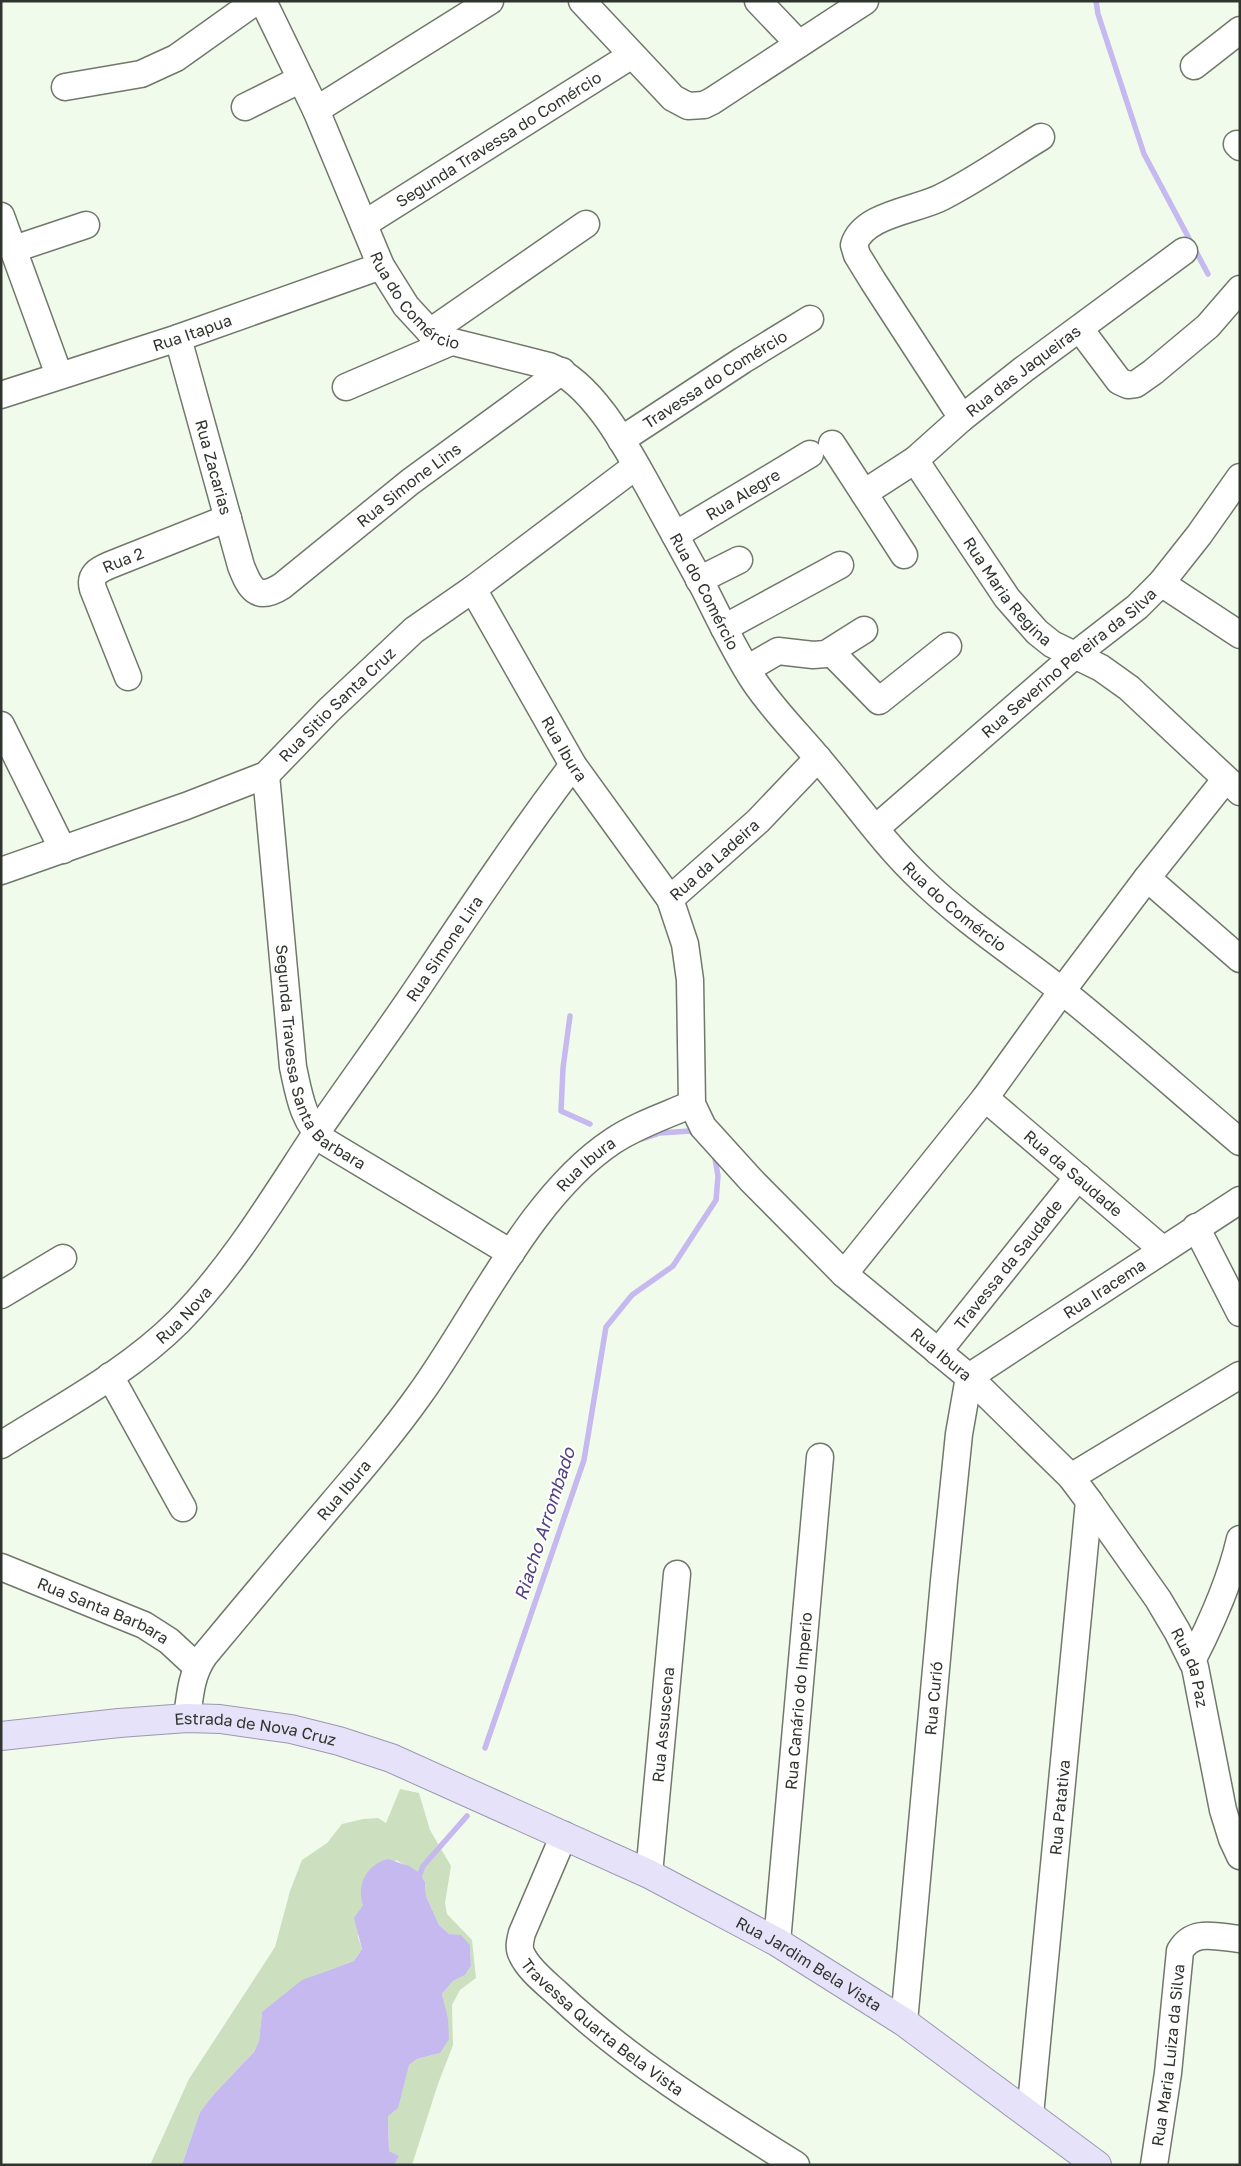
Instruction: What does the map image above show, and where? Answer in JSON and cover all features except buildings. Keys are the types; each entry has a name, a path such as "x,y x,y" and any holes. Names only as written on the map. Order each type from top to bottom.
{"main road":[{"name":"Estrada de Nova Cruz","path":"1,1736 119,1723 187,1718 260,1723 339,1741 391,1758 497,1805"},
{"name":"Rua Jardim Bela Vista","path":"497,1805 650,1874 777,1942 904,2022 1097,2165"}],"street":[{"path":"65,87 141,74 176,58 256,1"},
{"name":"Rua do Comércio","path":"263,1 316,110 381,266 406,306 440,337 537,362 562,371 582,390 621,440 675,535 747,669 772,706 876,828 887,845 922,881 982,931 1062,991 1240,1142"},
{"path":"316,110 490,1"},
{"path":"582,1 673,98 688,106 704,105 712,101 865,1"},
{"path":"758,1 798,44"},
{"path":"1194,66 1240,30"},
{"name":"Segunda Travessa do Comércio","path":"364,224 632,55"},
{"path":"244,107 301,79"},
{"path":"962,418 873,281 855,249 855,241 862,232 895,213 941,198 1041,137"},
{"path":"1,216 11,256 59,375"},
{"path":"346,387 440,337 586,224"},
{"path":"11,256 86,225"},
{"name":"Rua das Jaqueiras","path":"864,493 915,460 962,418 1024,369 1184,250"},
{"name":"Rua Itapua","path":"1,395 178,338 381,266"},
{"path":"1080,329 1119,380 1128,385 1136,384 1208,326 1240,288"},
{"name":"Travessa do Comércio","path":"621,440 743,360 810,319"},
{"name":"Rua Zacarias","path":"178,338 245,575 249,585 257,592"},
{"name":"Rua Simone Lins","path":"257,592 266,594 282,586 410,482 562,371"},
{"name":"Rua Alegre","path":"675,535 821,449 864,493"},
{"name":"Rua Maria Regina","path":"915,460 1021,616 1044,638 1112,674 1232,786"},
{"name":"Rua Sitio Santa Cruz","path":"1,870 63,850 266,775 329,710 414,630 473,589 636,466"},
{"name":"Rua Severino Pereira da Silva","path":"876,828 1075,655 1124,618 1162,583 1240,477"},
{"path":"864,493 904,555"},
{"name":"Rua 2","path":"128,677 93,588 92,580 94,575 102,568 228,518"},
{"path":"699,580 739,560"},
{"path":"724,628 840,565"},
{"path":"1162,583 1240,635"},
{"name":"Rua Ibura","path":"473,589 573,765 670,899"},
{"path":"747,669 778,651 813,656 831,652 864,630"},
{"path":"831,652 879,700 948,646"},
{"path":"1,724 63,850"},
{"name":"Rua da Ladeira","path":"692,1104 690,980 685,944 670,899 758,821 818,758"},
{"name":"Rua Simone Lira","path":"316,1134 422,982 522,833 573,765"},
{"name":"Segunda Travessa Santa Barbara","path":"266,775 293,1067 301,1103 316,1134 338,1150 511,1253"},
{"path":"844,1274 985,1098 1147,878 1232,786"},
{"path":"1147,878 1240,959"},
{"name":"Rua da Saudade","path":"985,1098 1162,1249"},
{"name":"Rua Ibura","path":"187,1718 190,1689 197,1667 269,1577 379,1447 420,1394 511,1253 566,1182 600,1151 628,1132 692,1104 698,1120 715,1140 751,1180 844,1274 969,1377 1071,1477 1089,1501"},
{"name":"Rua Nova","path":"1,1445 110,1376 158,1341 190,1310 232,1259 262,1218 316,1134"},
{"name":"Travessa da Saudade","path":"938,1352 1078,1177"},
{"name":"Rua Iracema","path":"969,1377 1162,1249 1240,1200"},
{"path":"1196,1227 1240,1313"},
{"path":"1,1296 63,1258"},
{"path":"1071,1477 1240,1375"},
{"path":"110,1376 182,1508"},
{"name":"Rua Curió","path":"904,2022 944,1581 962,1416 969,1377"},
{"name":"Rua Canário do Imperio","path":"777,1942 820,1457"},
{"name":"Rua da Paz","path":"1089,1501 1158,1599 1192,1661 1200,1685 1223,1810 1232,1839 1240,1856"},
{"name":"Rua Patativa","path":"1030,2115 1089,1501"},
{"path":"1192,1661 1207,1631 1235,1561 1240,1540"},
{"name":"Rua Santa Barbara","path":"1,1567 144,1625 169,1641 197,1667"},
{"name":"Rua Assuscena","path":"650,1874 677,1574"},
{"name":"Travessa Quarta Bela Vista","path":"564,1835 522,1933 519,1948 523,1958 568,2003 646,2066 682,2093 796,2165"},
{"name":"Rua Maria Luiza da Silva","path":"1154,2165 1168,2073 1180,1951 1187,1940 1197,1936 1240,1939"}],"green space":[{"path":"400,1789 419,1793 430,1830 451,1866 445,1903 447,1914 472,1940 476,1978 460,1990 452,2005 453,2045 438,2084 412,2165 394,2165 398,2156 389,2151 388,2116 409,2065 417,2059 440,2053 444,2005 442,1994 453,1981 465,1975 471,1966 470,1945 461,1936 449,1934 439,1925 426,1896 425,1882 420,1873 396,1860 359,1911 358,1937 362,1949 354,1961 313,1976 262,2012 259,2041 254,2052 214,2094 200,2112 182,2165 150,2165 189,2079 275,1947 290,1891 302,1860 327,1843 342,1824 378,1818 386,1823"}],"shaded area":[{"path":"388,1859 409,1866 420,1873 425,1882 426,1896 439,1925 449,1934 461,1935 470,1945 471,1966 465,1975 453,1981 442,1994 448,2019 449,2039 440,2053 417,2059 409,2065 398,2108 388,2116 389,2151 399,2156 394,2165 182,2165 200,2112 214,2094 254,2052 259,2041 262,2012 302,1980 354,1961 362,1949 354,1918 363,1905 361,1897 362,1883 374,1865"}],"waterway":[{"path":"1096,1 1098,14 1144,154 1208,274"},
{"name":"Riacho Arrombado","path":"570,1016 563,1068 561,1111 590,1124"},
{"name":"Riacho Arrombado","path":"642,1139 660,1133 690,1131 695,1135"},
{"name":"Riacho Arrombado","path":"485,1748 584,1460 606,1327 632,1295 673,1266 716,1200 718,1176 714,1153"},
{"name":"Riacho Arrombado","path":"418,1879 423,1866 467,1816"}]}
